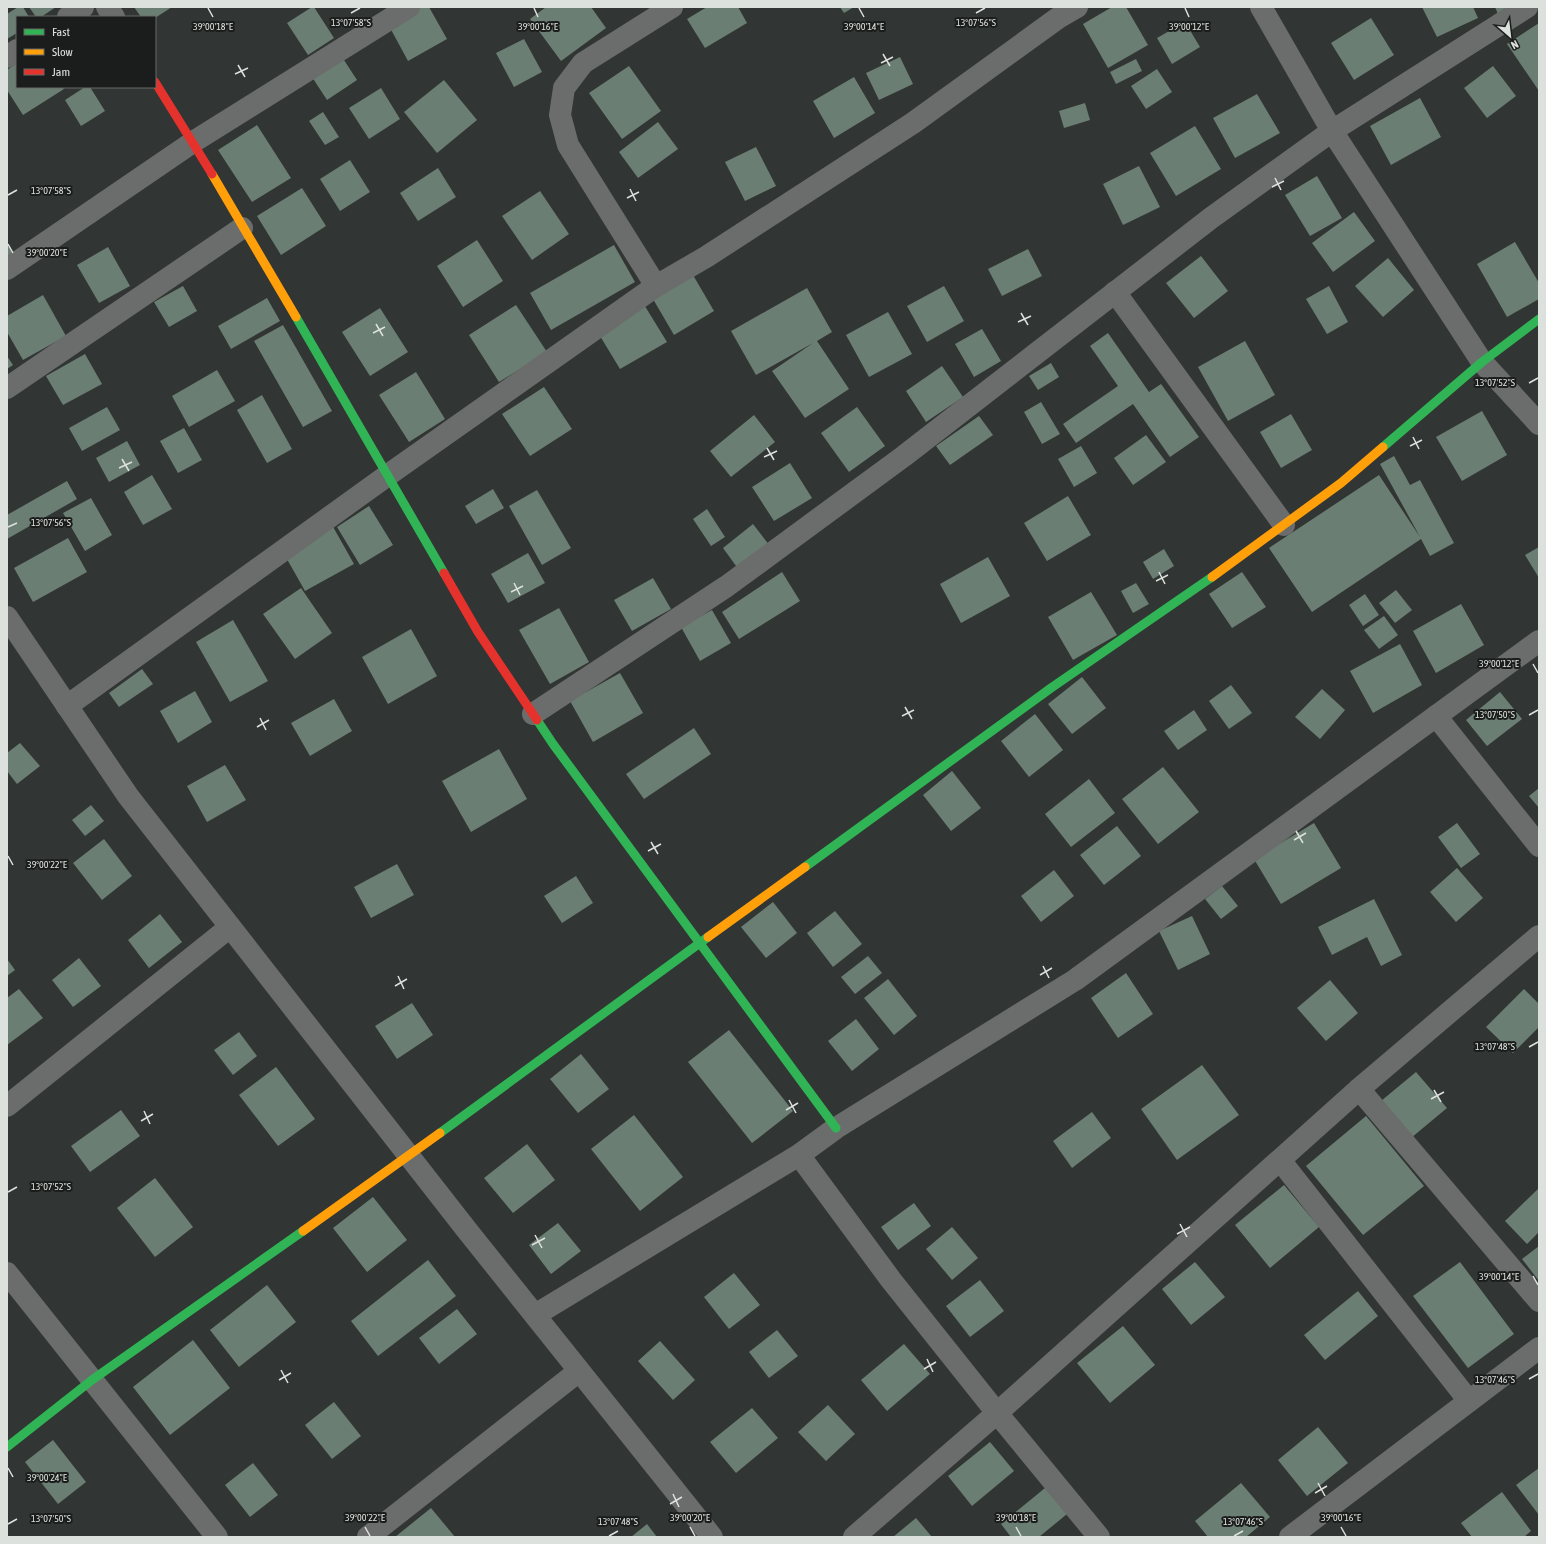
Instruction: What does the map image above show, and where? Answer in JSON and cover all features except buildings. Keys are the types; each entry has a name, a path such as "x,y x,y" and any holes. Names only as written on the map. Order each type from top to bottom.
{"street":[{"path":"70,16 83,7"},
{"path":"107,7 113,16"},
{"path":"7,268 193,142 409,7"},
{"path":"656,286 568,145 560,115 564,88 583,63 672,7"},
{"path":"67,706 388,475 656,286 706,257 912,123 1052,23 1077,7"},
{"path":"1261,7 1332,131 1482,362 1539,424"},
{"path":"533,714 727,586 904,456 1211,218 1332,131 1527,7"},
{"path":"7,57 16,51"},
{"path":"156,84 193,142 478,632 558,750 836,1128"},
{"path":"7,388 242,228"},
{"path":"1115,292 1284,525"},
{"path":"7,1447 92,1380 409,1156 1051,688 1228,566 1341,484 1482,362 1539,319"},
{"path":"7,617 128,796 409,1156 712,1537"},
{"path":"535,1315 799,1155 836,1128 1075,980 1539,641"},
{"path":"1436,716 1539,846"},
{"path":"7,1106 230,927"},
{"path":"854,1537 998,1413 1359,1089 1539,936"},
{"path":"1359,1089 1539,1301"},
{"path":"799,1155 891,1280 1099,1537"},
{"path":"1280,1160 1469,1401"},
{"path":"7,1273 217,1537"},
{"path":"1290,1537 1539,1348"},
{"path":"368,1537 579,1371"}],"traffic: fast":[{"path":"296,317 444,573"},
{"path":"1383,447 1482,362 1539,319"},
{"path":"805,867 1051,688 1212,577"},
{"path":"537,720 553,744 836,1128"},
{"path":"440,1133 708,937"},
{"path":"7,1447 92,1380 303,1231"}],"traffic: slow":[{"path":"212,174 296,317"},
{"path":"1212,577 1341,483 1383,447"},
{"path":"708,937 805,867"},
{"path":"303,1231 440,1133"}],"traffic: jam":[{"path":"156,84 212,174"},
{"path":"444,573 478,632 537,720"}]}
